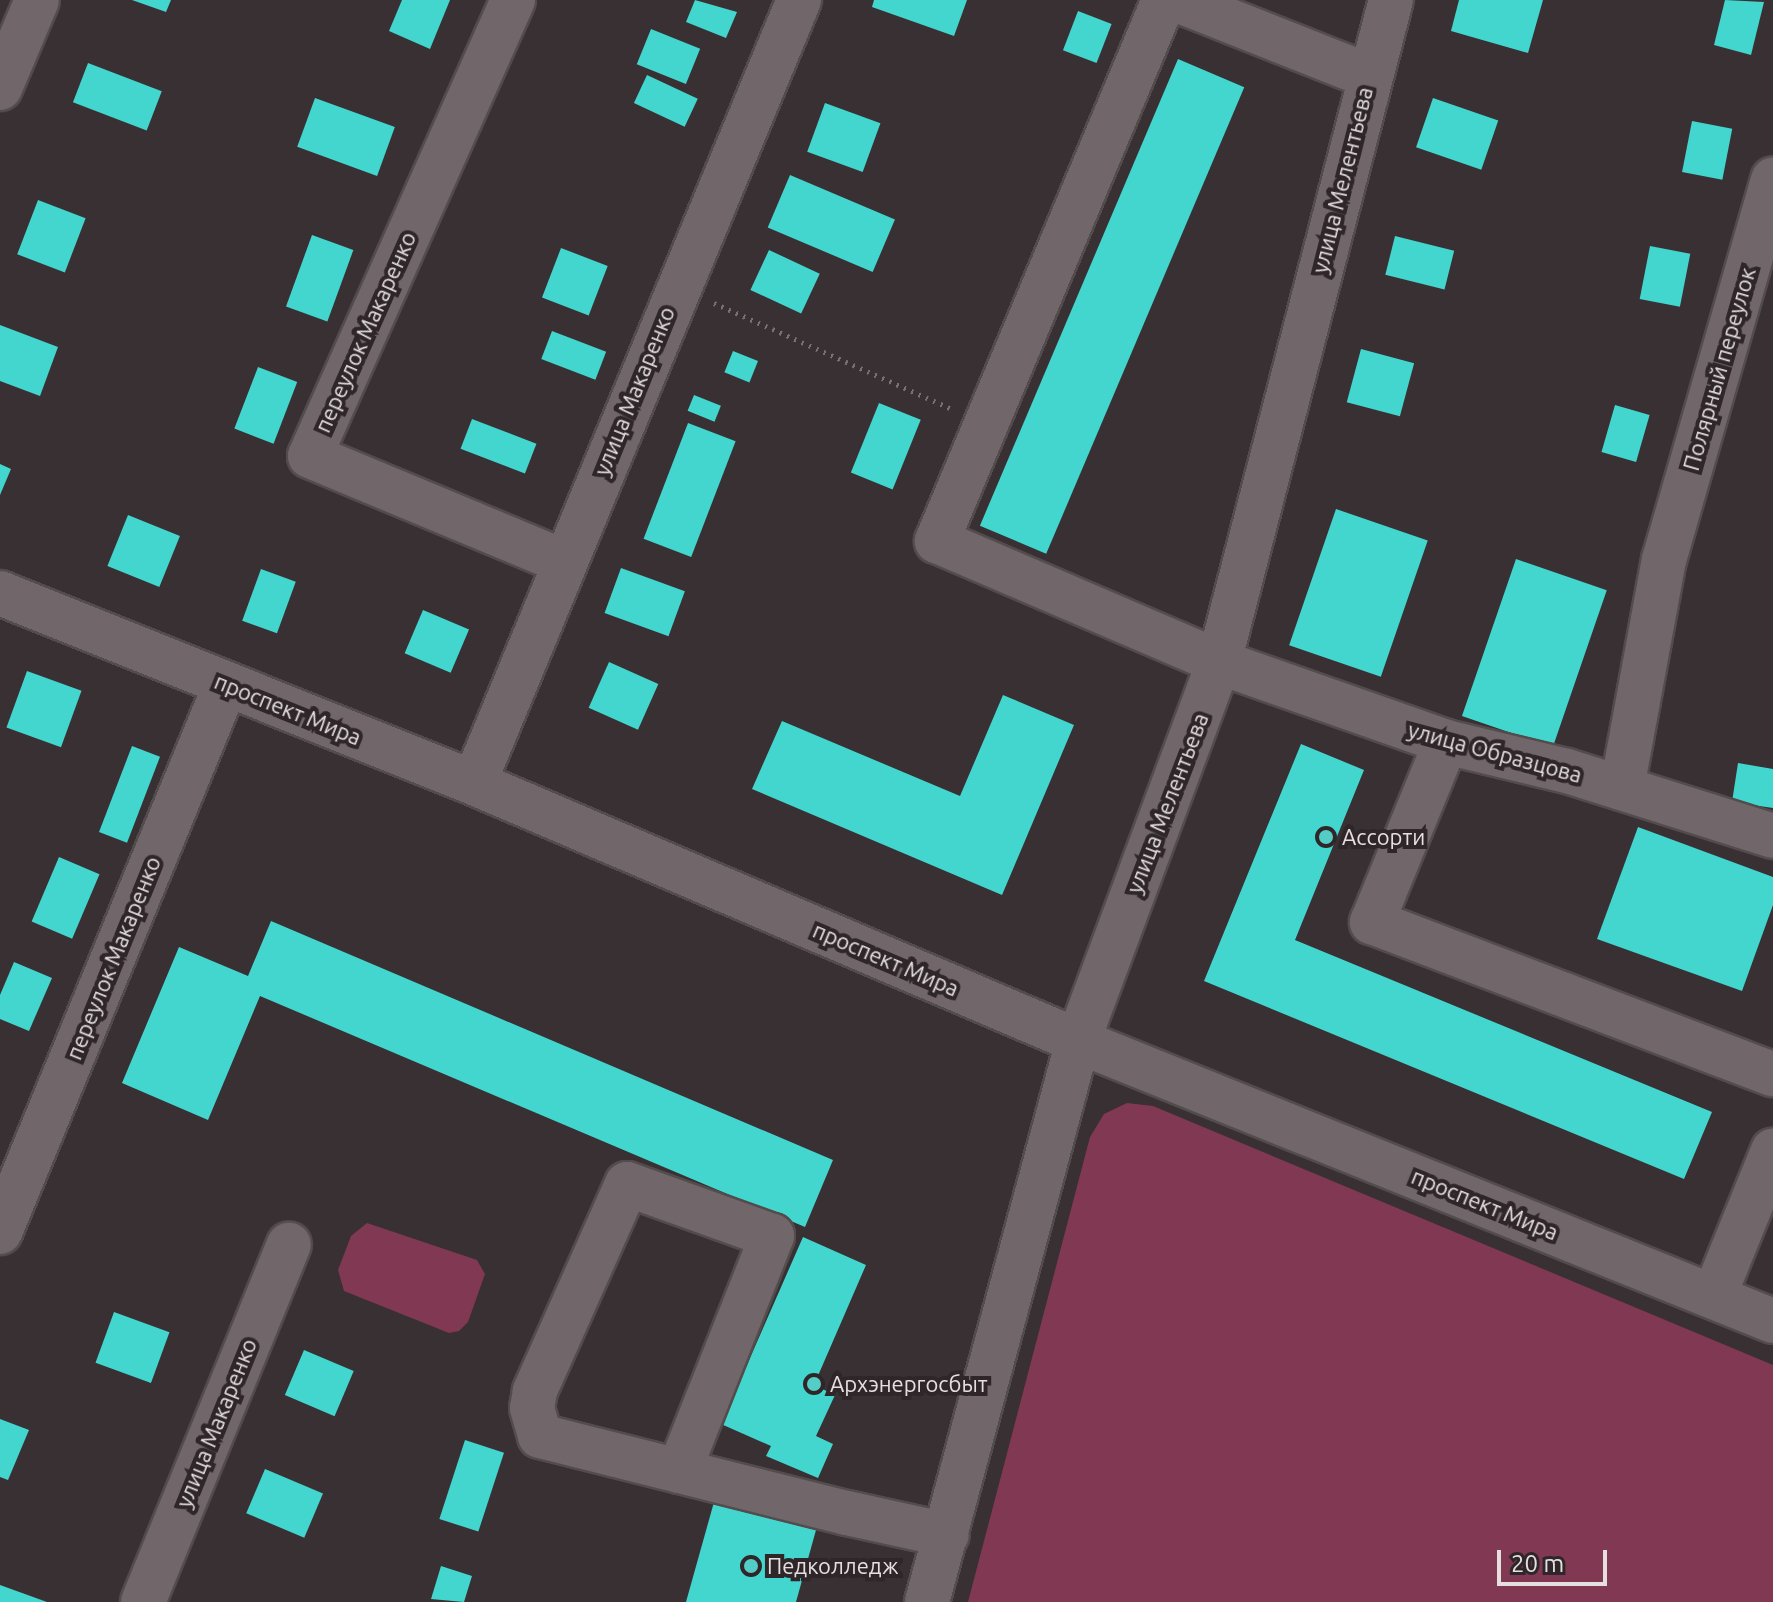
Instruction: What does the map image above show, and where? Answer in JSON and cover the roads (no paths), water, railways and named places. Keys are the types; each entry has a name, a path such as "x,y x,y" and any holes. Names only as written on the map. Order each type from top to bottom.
{"street":[{"path":"0,88 37,0"},
{"name":"переулок Макаренко","path":"513,0 310,456 565,562"},
{"name":"улица Макаренко","path":"474,783 677,287 799,0"},
{"name":"улица Образцова","path":"1164,0 937,541 1219,662 1446,742 1622,788 1773,836"},
{"path":"1177,0 1369,76"},
{"name":"улица Мелентьева","path":"927,1602 1078,1041 1219,662 1391,0"},
{"name":"Полярный переулок","path":"1622,788 1664,560 1773,179"},
{"name":"проспект Мира","path":"0,593 474,783 1078,1041 1773,1321"},
{"name":"переулок Макаренко","path":"0,1232 226,684"},
{"path":"1446,742 1372,922 1773,1074"},
{"path":"1714,1296 1773,1151"},
{"path":"679,1471 772,1236 627,1184 535,1391 535,1426 540,1436 679,1471 947,1535"},
{"name":"улица Макаренко","path":"143,1602 289,1245"}],"place":[{"name":"Ассорти","path":"1326,837"},
{"name":"Архэнергосбыт","path":"814,1384"},
{"name":"Педколледж","path":"751,1566"}]}
